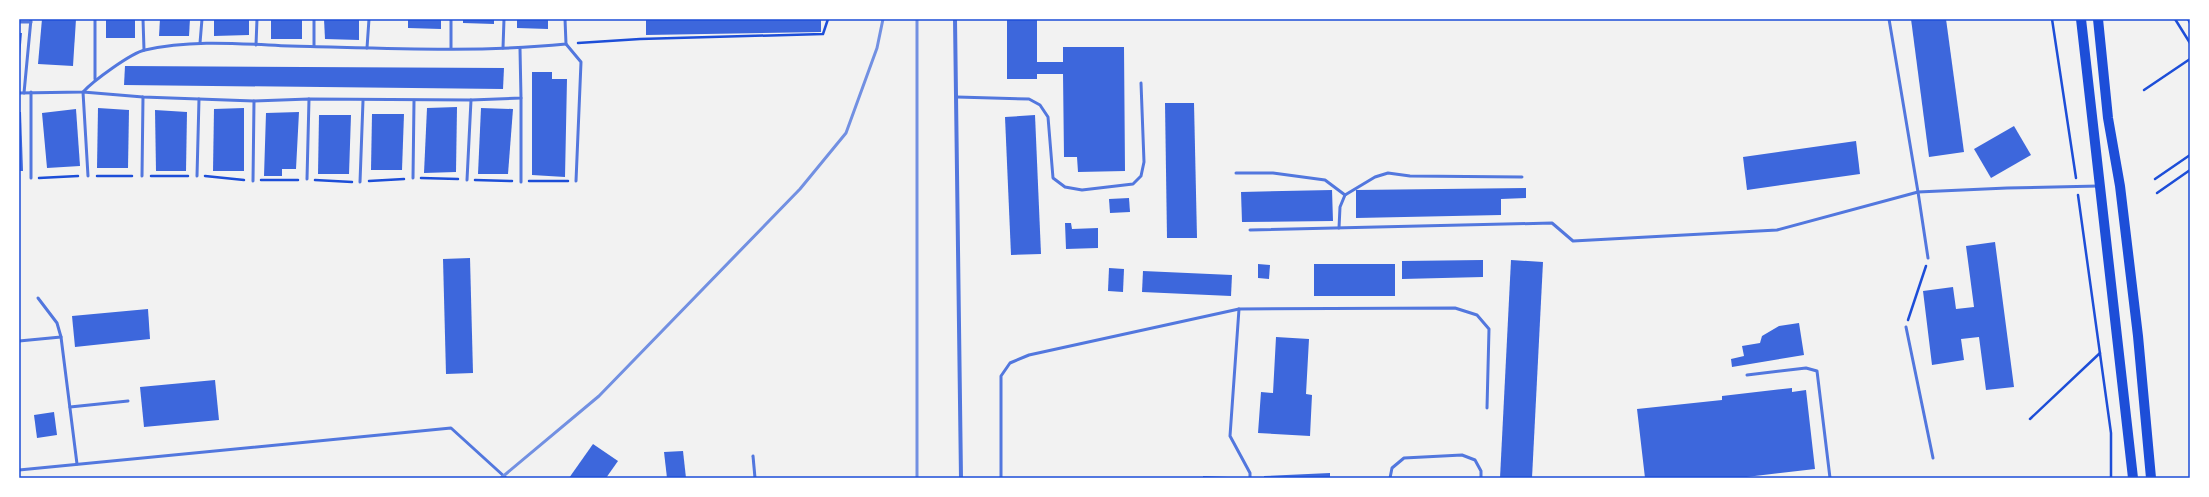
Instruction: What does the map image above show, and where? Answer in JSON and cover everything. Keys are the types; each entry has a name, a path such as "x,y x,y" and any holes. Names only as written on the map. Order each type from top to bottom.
{"main road":[{"path":"2081,19 2133,478"},
{"path":"2098,19 2108,118 2120,186 2138,336 2151,478"},
{"path":"2101,186 2120,186"}],"street":[{"path":"955,19 961,478"}],"lane":[{"path":"95,19 95,79"},
{"path":"143,19 144,50"},
{"path":"200,43 202,19"},
{"path":"256,45 257,19"},
{"path":"314,19 314,46"},
{"path":"367,48 369,19"},
{"path":"451,19 451,48"},
{"path":"503,48 504,19"},
{"path":"565,19 566,44 581,62 576,181"},
{"path":"1889,19 1928,258"},
{"path":"19,22 31,20 24,93"},
{"path":"88,176 83,92 95,79 144,50 200,43 367,48 520,49 566,44"},
{"path":"520,49 521,182"},
{"path":"957,97 1029,99 1040,105 1048,117 1053,178 1065,187 1082,190 1133,184 1141,176 1144,162 1141,83"},
{"path":"31,92 31,178"},
{"path":"19,93 83,92 142,98 254,101 310,99 414,101 521,98"},
{"path":"142,98 142,176"},
{"path":"197,176 199,99"},
{"path":"308,179 310,99"},
{"path":"467,180 471,100"},
{"path":"253,180 254,101"},
{"path":"360,182 363,101"},
{"path":"413,178 414,101"},
{"path":"1236,173 1273,173 1325,180 1345,195"},
{"path":"1339,228 1340,207 1345,195 1375,177 1388,173 1410,176 1522,177"},
{"path":"1250,230 1552,223 1573,241 1777,230 1918,192 2101,186"},
{"path":"38,298 58,322 77,464"},
{"path":"1001,478 1001,376 1010,363 1029,355 1238,309 1455,308 1477,315 1489,329 1487,408"},
{"path":"1238,309 1230,436 1250,473 1250,478"},
{"path":"1906,327 1933,458"},
{"path":"19,341 61,337"},
{"path":"1747,375 1806,368 1817,372 1830,478"},
{"path":"70,407 128,401"},
{"path":"19,470 451,428 506,478"},
{"path":"1390,478 1392,468 1404,458 1462,455 1475,460 1481,471 1481,478"},
{"path":"753,456 755,478"}],"path":[{"path":"566,44 640,39 823,34 828,19"},
{"path":"2052,19 2112,433 2111,478"},
{"path":"2175,19 2190,43"},
{"path":"2188,19 2190,23"},
{"path":"2144,90 2190,58"},
{"path":"2155,179 2190,155"},
{"path":"2157,193 2190,170"},
{"path":"1906,327 1928,258"},
{"path":"2030,419 2100,353"}],"building":[{"path":"42,19 76,19 73,66 38,64"},
{"path":"106,19 135,19 135,38 106,38"},
{"path":"160,19 190,19 189,36 159,36"},
{"path":"214,19 249,19 249,35 214,36"},
{"path":"271,19 302,19 302,39 271,39"},
{"path":"324,19 359,19 359,40 325,39"},
{"path":"408,19 441,19 441,29 408,28"},
{"path":"463,19 494,19 494,24 463,23"},
{"path":"517,19 548,19 548,29 517,28"},
{"path":"646,19 821,19 821,32 646,35"},
{"path":"1007,19 1037,19 1037,62 1063,62 1063,47 1124,47 1125,171 1078,172 1077,157 1064,157 1063,74 1037,74 1037,79 1007,79"},
{"path":"1911,19 1946,19 1964,152 1929,157"},
{"path":"19,33 22,33 20,57 19,57"},
{"path":"125,66 504,68 503,89 124,85"},
{"path":"532,72 552,72 552,79 567,79 565,177 532,175"},
{"path":"1165,103 1194,103 1197,238 1167,238"},
{"path":"457,107 456,172 424,173 427,108"},
{"path":"98,108 129,110 128,168 97,168"},
{"path":"244,108 244,171 213,171 214,109"},
{"path":"481,108 513,109 508,174 478,174"},
{"path":"76,109 80,166 47,168 42,113"},
{"path":"155,110 187,112 186,171 156,171"},
{"path":"19,112 21,112 23,171 19,171"},
{"path":"299,112 296,169 282,169 282,176 264,176 266,113"},
{"path":"372,114 404,114 402,170 371,170"},
{"path":"319,115 351,115 349,174 318,174"},
{"path":"1035,115 1041,254 1011,255 1005,117"},
{"path":"2014,126 2031,155 1991,178 1974,149"},
{"path":"1856,141 1860,174 1747,190 1743,157"},
{"path":"1526,188 1526,198 1501,199 1501,215 1356,218 1356,190"},
{"path":"1332,190 1333,221 1242,222 1241,192"},
{"path":"1129,198 1130,212 1110,213 1109,199"},
{"path":"1065,223 1071,223 1072,229 1098,228 1098,248 1066,249"},
{"path":"1995,242 2014,387 1986,390 1979,337 1961,339 1964,360 1932,365 1923,291 1953,287 1956,309 1974,307 1966,246"},
{"path":"470,258 473,373 446,374 443,259"},
{"path":"1483,260 1483,277 1402,279 1402,261"},
{"path":"1511,260 1543,262 1532,478 1500,478"},
{"path":"1258,264 1270,265 1269,279 1258,278"},
{"path":"1314,264 1395,264 1395,296 1314,296"},
{"path":"1109,268 1124,269 1123,292 1108,291"},
{"path":"1143,271 1232,275 1231,296 1142,292"},
{"path":"148,309 150,339 75,347 72,316"},
{"path":"1799,323 1804,355 1732,367 1731,359 1744,356 1742,346 1760,343 1762,336 1779,326"},
{"path":"1276,337 1309,339 1306,394 1312,395 1310,436 1258,433 1261,392 1273,393"},
{"path":"215,380 219,420 144,427 140,387"},
{"path":"1792,388 1792,392 1806,390 1815,469 1738,478 1645,478 1637,409 1722,400 1722,396"},
{"path":"54,412 57,435 37,438 34,415"},
{"path":"593,444 618,461 606,478 569,478"},
{"path":"683,451 686,478 667,478 664,452"},
{"path":"1330,473 1330,478 1264,478 1264,476"},
{"path":"1203,476 1228,477 1228,478 1203,478"}],"railway":[{"path":"501,478 599,396 800,189 846,133 877,48 883,19"},
{"path":"917,19 917,478"}]}
